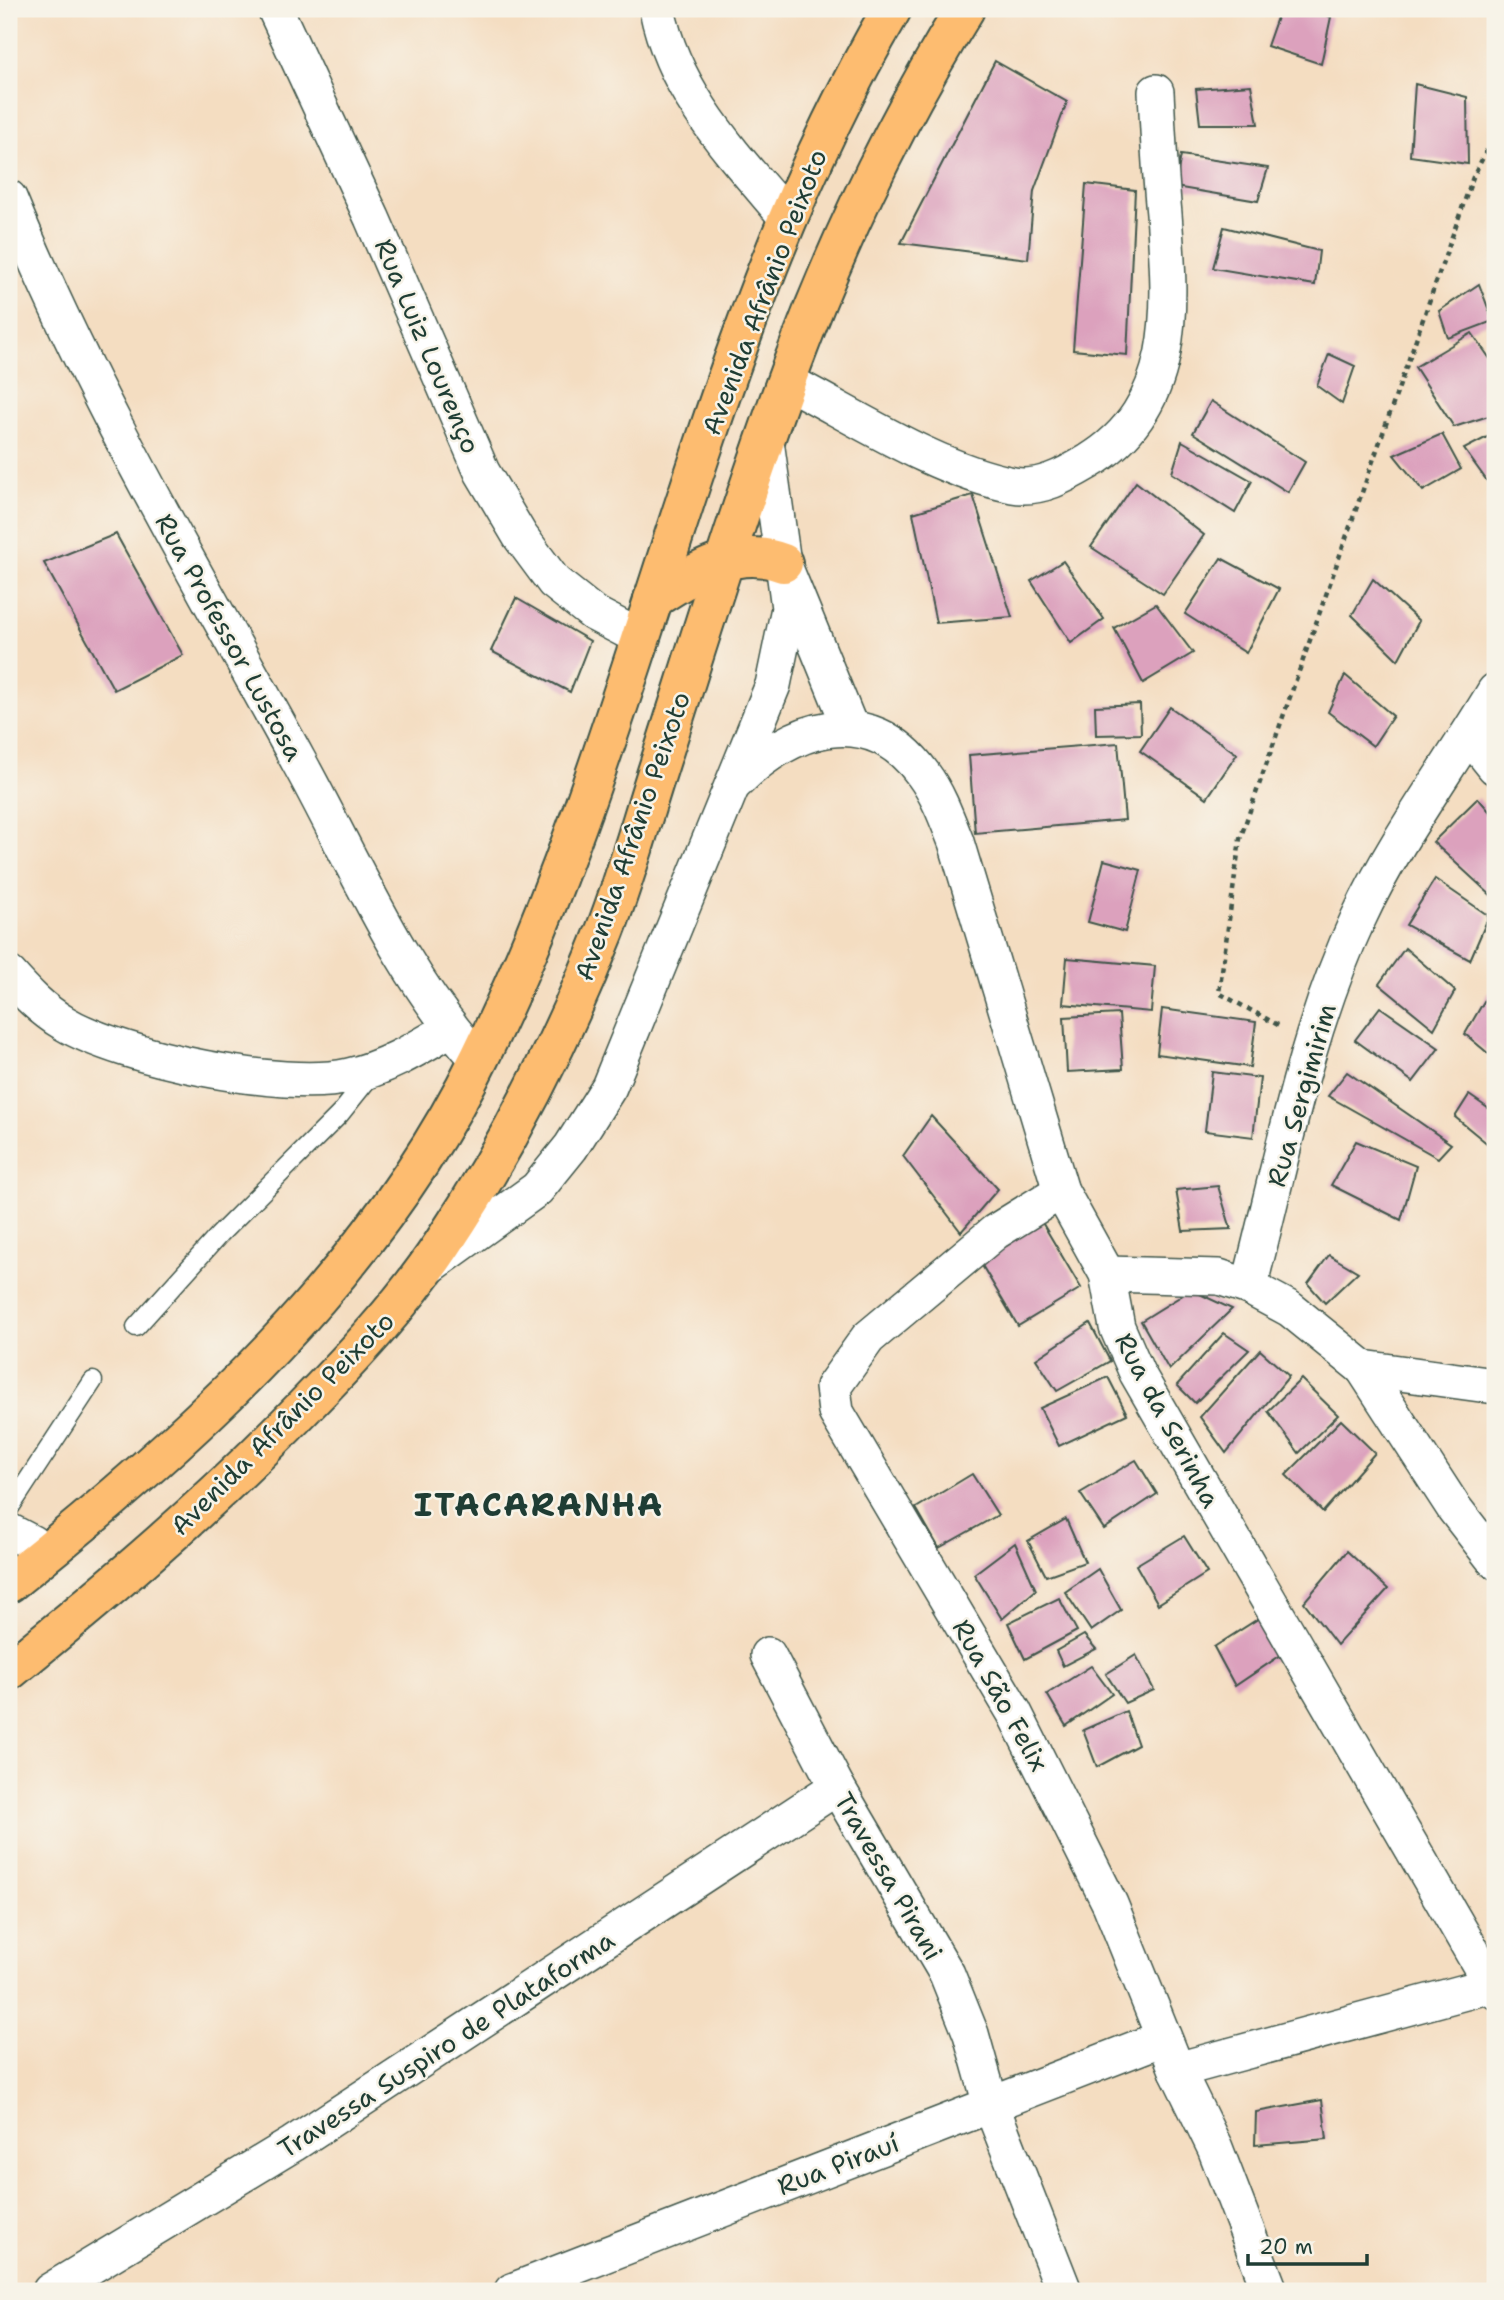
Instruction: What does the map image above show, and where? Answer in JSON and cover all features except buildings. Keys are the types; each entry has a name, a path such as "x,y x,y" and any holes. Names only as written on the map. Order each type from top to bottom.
{"main road":[{"name":"Avenida Afrânio Peixoto","path":"9,1583 190,1429 316,1301 371,1232 421,1160 479,1060 571,847 639,637 730,373 788,219 832,118 892,9"},
{"name":"Avenida Afrânio Peixoto","path":"9,1671 131,1572 229,1484 331,1379 395,1309 425,1270 484,1178 562,1030 606,929 786,380 853,215 934,59 965,9"},
{"path":"653,599 691,575 726,559 761,558 783,563"}],"street":[{"name":"Rua Luiz Lourenço","path":"275,9 372,218 482,472 520,536 554,582 593,612 639,637"},
{"path":"657,9 664,42 698,110 788,219"},
{"path":"786,380 933,457 973,473 1016,485 1047,482 1105,452 1138,419 1162,366 1170,294 1156,92"},
{"name":"Rua Professor Lustosa","path":"9,198 99,393 156,503 397,943 450,1029 479,1060"},
{"path":"425,1270 537,1189 571,1147 609,1087 735,783 773,685 787,630 789,608 766,441"},
{"path":"783,563 850,727"},
{"name":"Rua Sergimirim","path":"1249,1287 1311,1043 1357,920 1407,829 1470,736 1495,691"},
{"name":"Rua da Serinha","path":"735,783 748,769 782,746 820,730 850,727 882,738 901,750 923,774 941,806 956,842 1061,1191 1107,1274 1117,1327 1137,1373 1493,1988"},
{"path":"1470,736 1495,767"},
{"path":"9,974 33,1002 65,1024 102,1040 196,1067 299,1081 348,1077 376,1068 450,1029"},
{"name":"Rua São Felix","path":"1061,1191 995,1232 868,1338 833,1387 836,1412 851,1442 1014,1712 1110,1904 1163,2038 1215,2148 1270,2291"},
{"path":"1107,1274 1219,1277 1249,1287 1290,1309 1363,1368 1454,1508 1495,1561"},
{"path":"1363,1368 1495,1386"},
{"path":"9,1531 32,1543 44,1555"},
{"name":"Travessa Pirani","path":"768,1655 837,1787 947,1974 971,2034 991,2105 1064,2291"},
{"name":"Travessa Suspiro de Plataforma","path":"50,2291 293,2144 562,1970 837,1787"},
{"path":"1177,2070 1493,1988"},
{"name":"Rua Pirauí","path":"512,2291 1163,2038"}],"lane":[{"path":"136,1327 219,1235 340,1114 376,1068"},
{"path":"9,1509 93,1381"}],"path":[{"path":"1311,1043 1219,993 1240,839 1473,177 1495,134"}],"district":[{"name":"ITACARANHA","path":"539,1504"}]}
